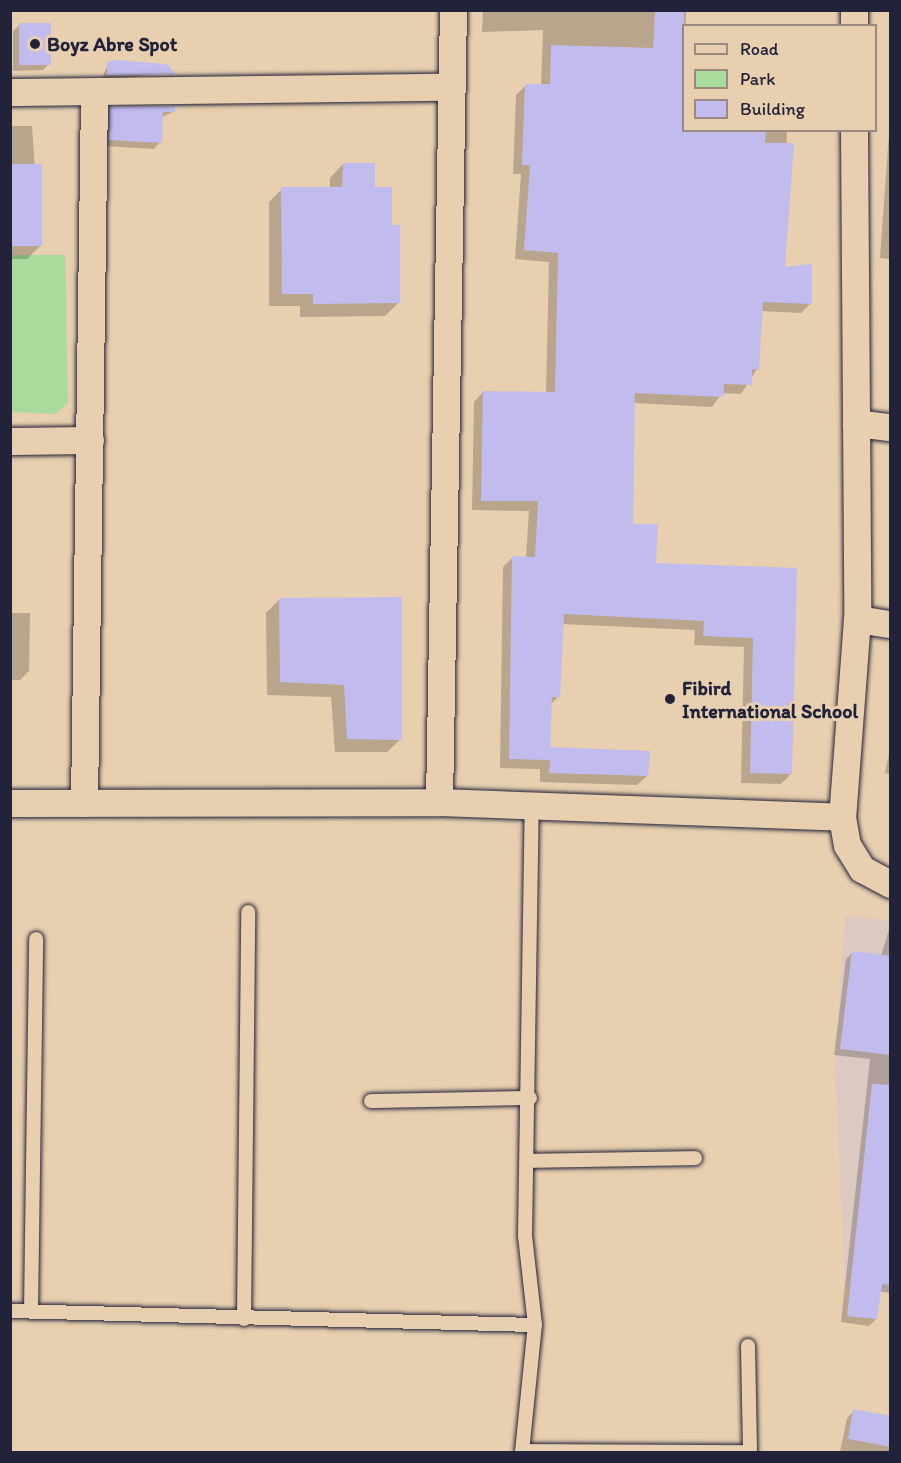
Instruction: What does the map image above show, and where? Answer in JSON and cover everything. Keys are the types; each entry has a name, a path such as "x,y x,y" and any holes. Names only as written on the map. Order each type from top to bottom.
{"street":[{"path":"439,802 453,10"},
{"path":"10,92 94,94 450,87"},
{"path":"84,803 94,94"},
{"path":"854,132 857,619 842,817 847,845 862,869 891,884"},
{"path":"856,423 891,427"},
{"path":"10,441 90,440"},
{"path":"857,619 891,624"},
{"path":"10,803 439,802 842,817"}],"lane":[{"path":"532,806 530,1098 525,1236 535,1325 522,1452 750,1452 748,1346"},
{"path":"244,1319 248,912"},
{"path":"32,1311 36,939"},
{"path":"371,1101 530,1098"},
{"path":"528,1161 695,1158"},
{"path":"10,1311 535,1325"}],"shaded area":[{"path":"845,916 890,920 890,1294 845,1287 835,1069"}],"green space":[{"path":"11,255 65,255 68,403 55,414 11,412"}],"building":[{"path":"655,10 684,10 682,132 766,132 765,143 794,143 785,267 812,264 812,304 763,302 759,370 752,369 752,385 724,384 723,397 635,393 633,524 658,524 656,563 797,568 792,774 750,773 753,638 703,636 704,621 564,614 560,697 552,697 550,747 650,751 648,776 549,773 550,760 509,759 512,556 535,557 538,501 481,501 483,391 555,392 558,253 524,250 530,165 522,165 525,84 550,84 551,45 653,48"},
{"name":"Boyz Abre Spot","path":"19,23 51,23 51,65 19,65"},
{"path":"114,60 167,64 175,74 107,75 107,62"},
{"path":"175,106 175,112 163,112 162,143 109,140 110,107"},
{"path":"343,163 375,163 375,187 392,187 392,225 400,225 400,303 313,304 313,294 282,294 281,187 342,187"},
{"path":"10,164 42,164 42,246 10,246"},
{"path":"402,597 402,740 347,739 344,685 280,682 279,598"},
{"path":"852,951 891,956 891,1055 840,1049"},
{"path":"872,1084 891,1085 891,1285 882,1284 877,1319 847,1316"},
{"path":"853,1409 891,1416 891,1447 848,1439"}],"place":[{"name":"Boyz Abre Spot","path":"35,44"},
{"name":"Fibird International School","path":"670,699"}]}
